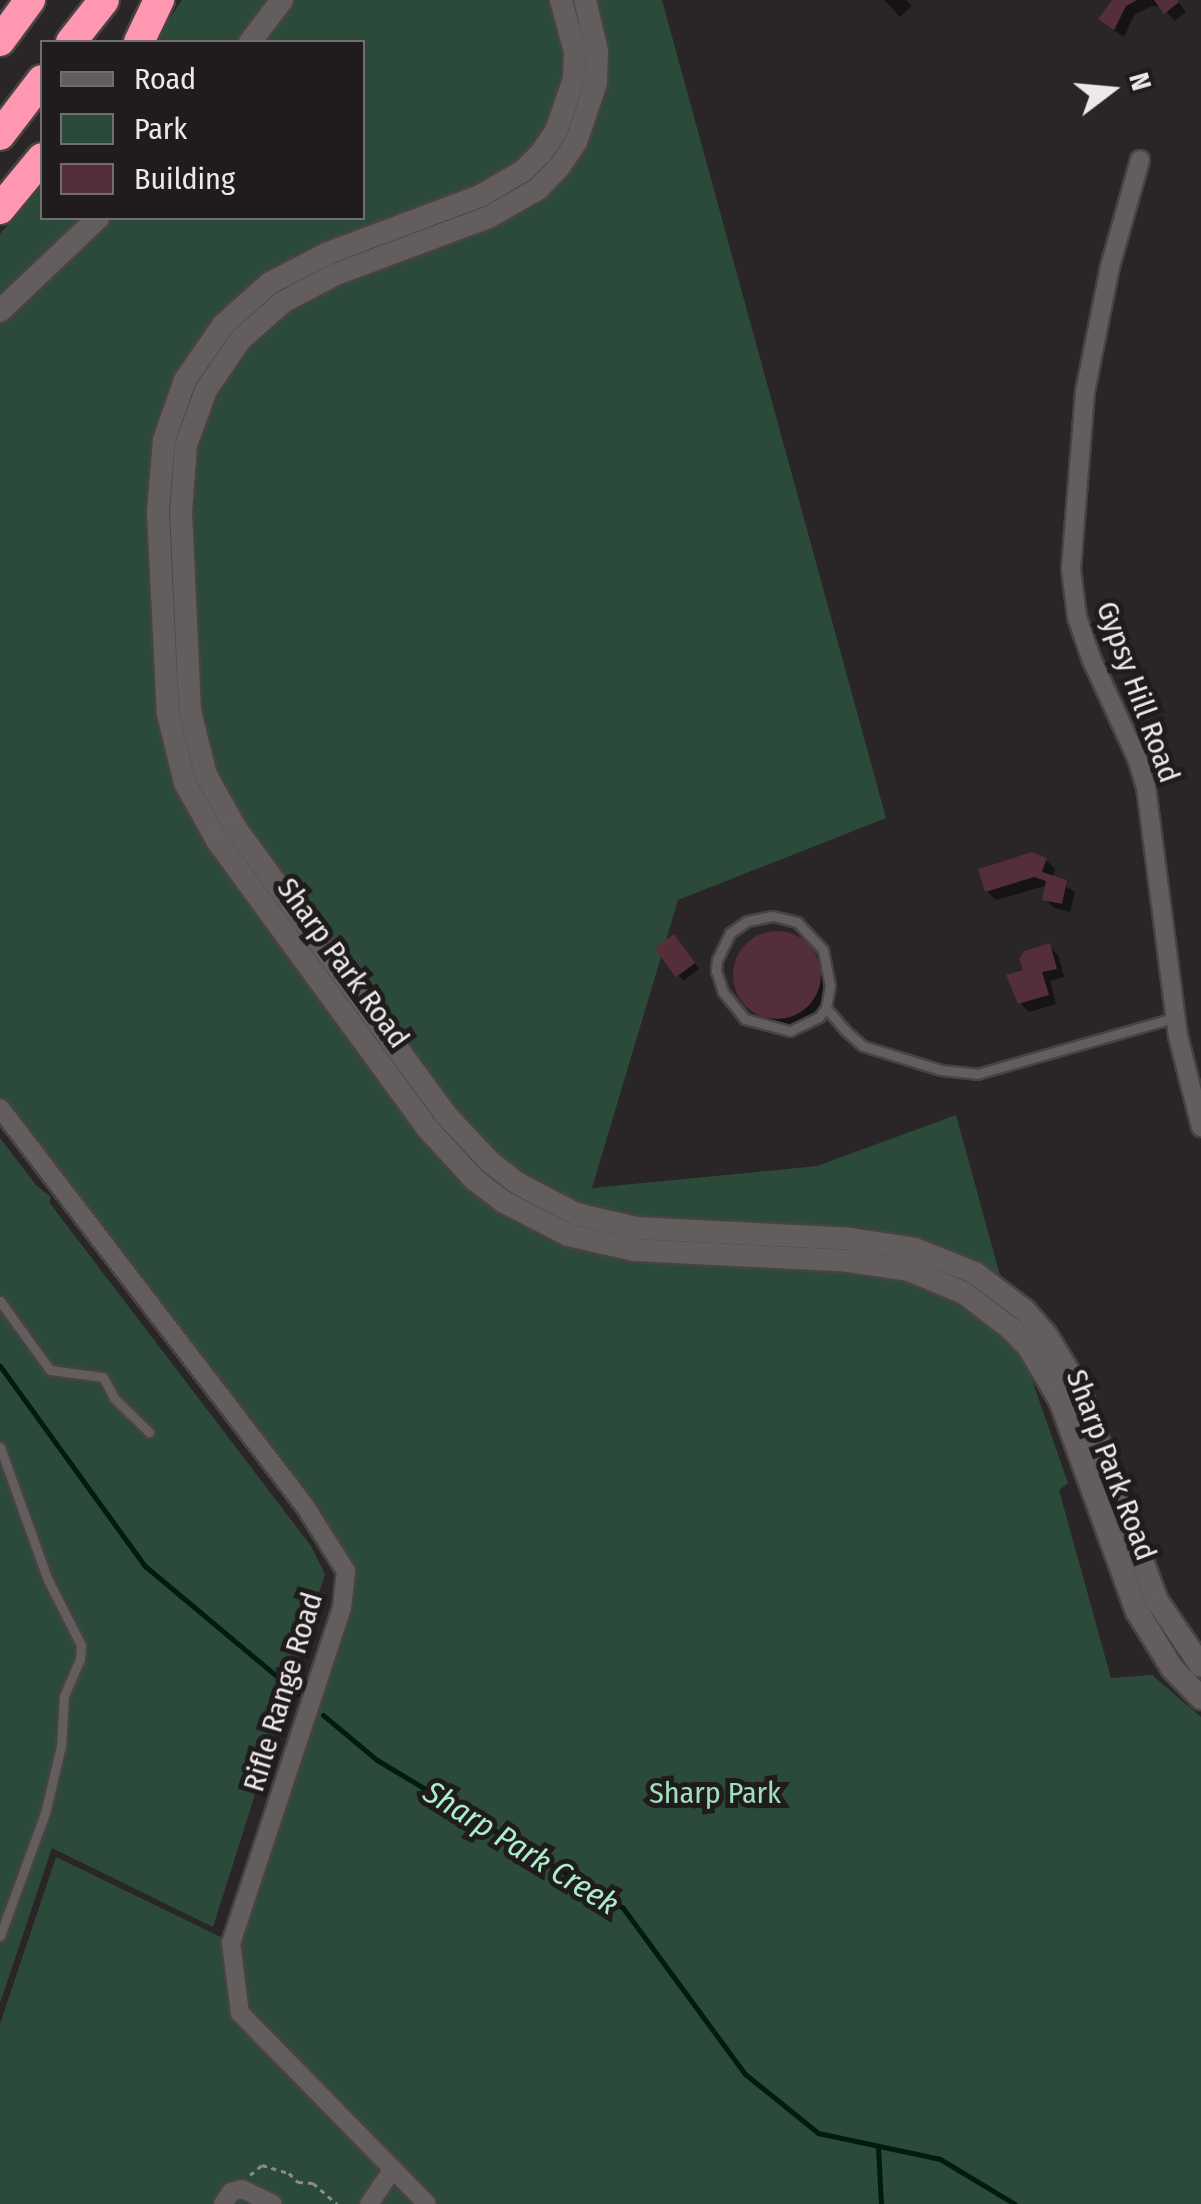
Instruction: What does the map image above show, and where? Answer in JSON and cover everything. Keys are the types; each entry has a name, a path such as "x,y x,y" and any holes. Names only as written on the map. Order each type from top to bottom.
{"highway":[{"path":"0,18 16,0"},
{"path":"0,41 30,0"},
{"path":"73,40 104,0"},
{"path":"140,40 159,0"},
{"path":"0,134 40,83"},
{"path":"0,210 40,160"}],"main road":[{"path":"252,40 282,0"},
{"name":"Sharp Park Road","path":"561,0 575,52 574,80 556,131 523,171 480,196 326,254 270,283 223,325 186,380 164,440 158,512 168,714 186,783 218,842 427,1128 451,1157 504,1202 568,1235 634,1250 848,1261 909,1270 964,1294 1010,1328 1029,1348 1060,1400 1137,1611 1172,1668 1201,1698"},
{"name":"Sharp Park Road","path":"585,0 597,51 596,83 576,142 538,188 489,217 334,274 283,302 240,340 206,390 186,445 180,512 190,712 206,775 236,829 445,1114 490,1162 517,1183 576,1214 636,1228 850,1239 915,1248 975,1274 1026,1311 1046,1335 1080,1391 1157,1601 1201,1666"},
{"path":"0,310 96,220"}],"street":[{"name":"Gypsy Hill Road","path":"1140,160 1110,267 1085,392 1071,569 1086,644 1138,758 1146,788 1177,1017 1201,1127"},
{"name":"Rifle Range Road","path":"0,1108 305,1506 346,1571 342,1608 231,1943 240,2013 427,2204"},
{"path":"369,2204 392,2169"},
{"path":"222,2204 231,2192 242,2189 273,2204"}],"lane":[{"path":"772,916 797,922 823,950 830,984 826,1008 818,1017 790,1031 745,1018 723,992 716,972 716,960 730,933 747,921 772,916"},
{"path":"826,1008 863,1046 941,1070 976,1074 1177,1017"},
{"path":"0,1300 50,1370 102,1377 114,1398 150,1432"},
{"path":"0,1446 48,1580 81,1645 80,1659 64,1696 61,1746 45,1813 0,1936"}],"path":[{"path":"242,2189 263,2165 313,2184 337,2204"}],"green space":[{"name":"Sharp Park","path":"182,0 662,0 886,818 678,900 592,1188 817,1166 956,1115 1017,1337 1068,1483 1059,1490 1111,1678 1152,1675 1201,1717 1201,2204 0,2204 0,2024 56,1857 231,1942 346,1571 0,1108 0,234 40,188 40,220 365,220 365,40 155,40"},
{"path":"0,1138 37,1186 51,1197 49,1202 311,1546 325,1574 213,1927 52,1848 0,2003"}],"building":[{"path":"1112,0 1137,0 1126,6 1114,30 1098,19"},
{"path":"1154,0 1178,0 1179,2 1164,14"},
{"path":"1032,852 1047,858 1042,872 1067,880 1062,904 1042,900 1046,881 1034,877 985,892 978,869"},
{"path":"777,931 802,938 814,950 821,975 814,1000 802,1012 777,1019 752,1012 740,1000 733,975 740,950 752,938"},
{"path":"674,934 695,963 676,977 655,948"},
{"path":"1050,943 1057,969 1042,972 1049,995 1018,1004 1006,975 1023,970 1019,959 1024,951"}],"waterway":[{"name":"Sharp Park Creek","path":"0,1366 145,1566 298,1694"},
{"name":"Sharp Park Creek","path":"323,1715 377,1760 623,1908 745,2074 818,2133 940,2159 1015,2204"},
{"name":"Sharp Park Creek","path":"878,2148 881,2204"}]}
